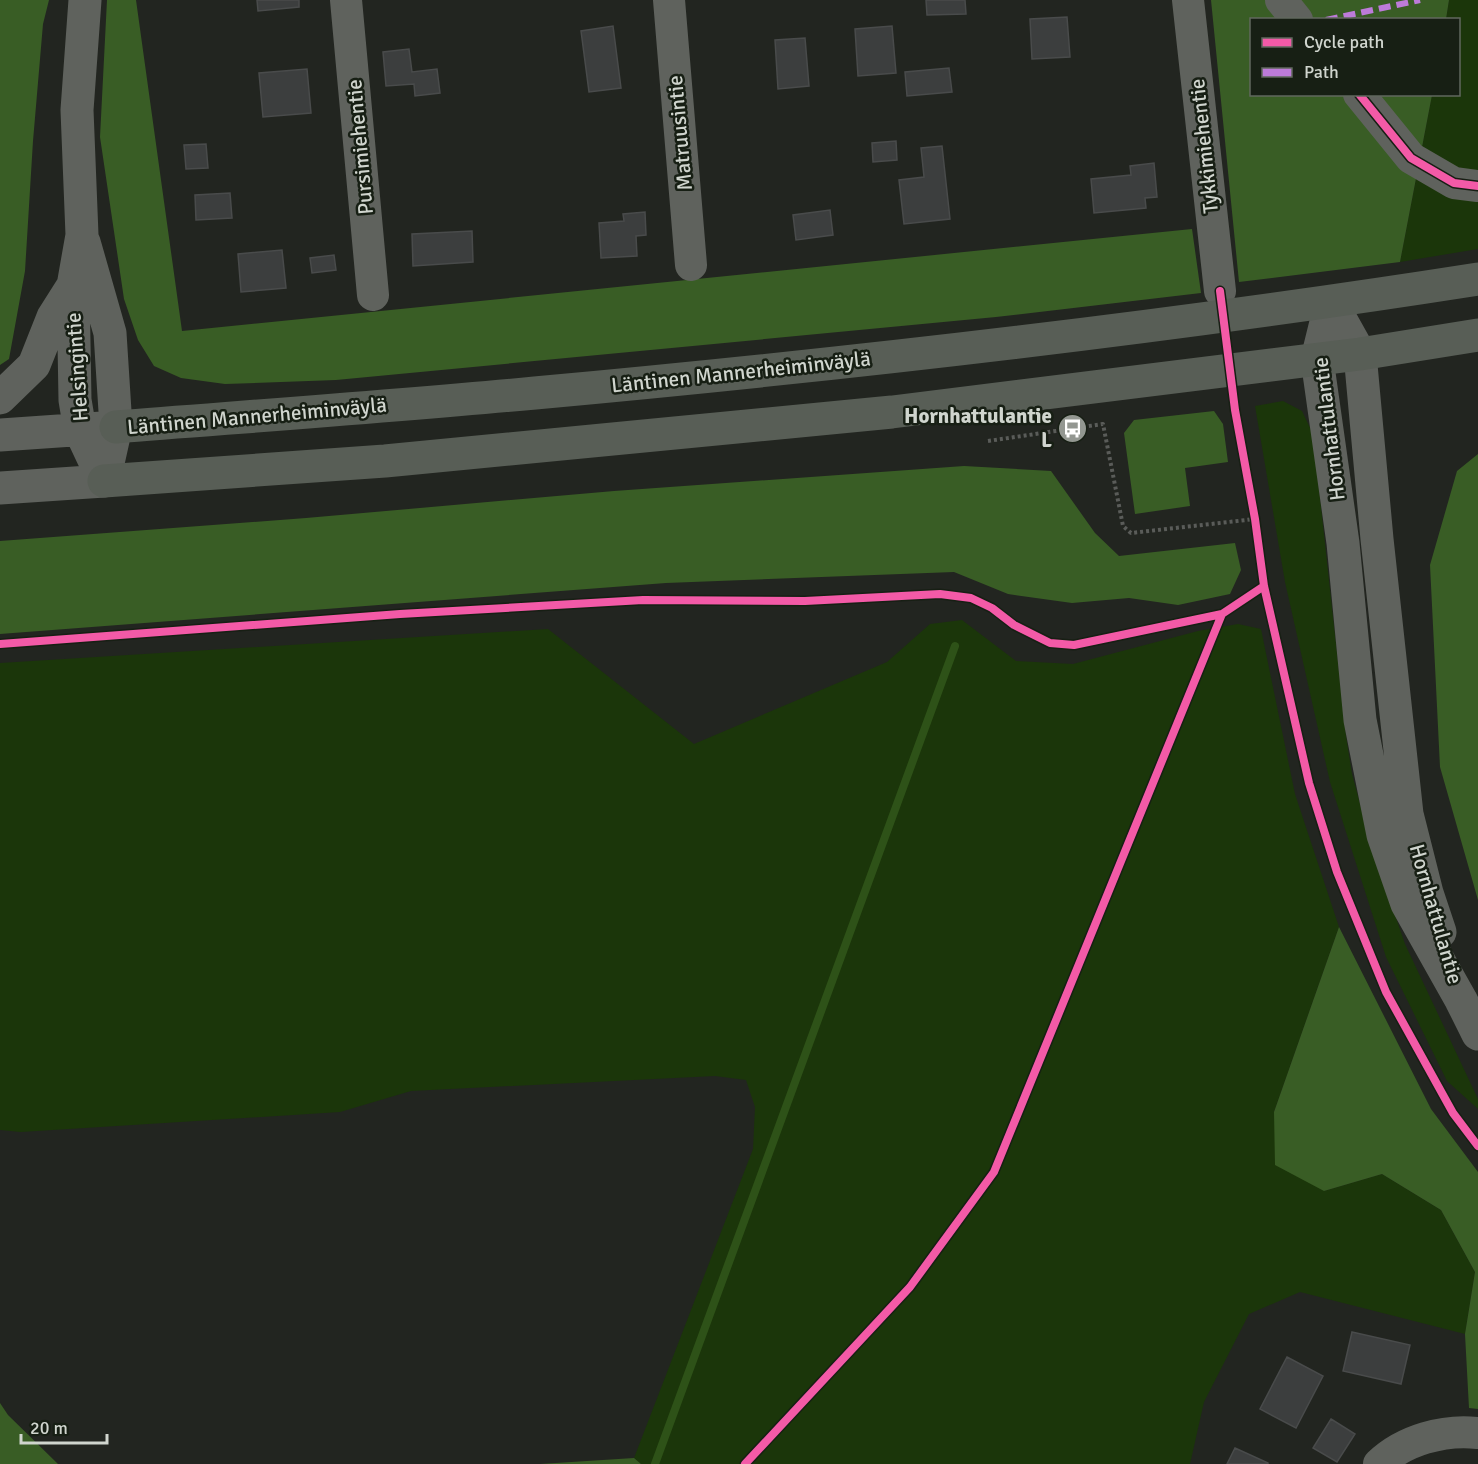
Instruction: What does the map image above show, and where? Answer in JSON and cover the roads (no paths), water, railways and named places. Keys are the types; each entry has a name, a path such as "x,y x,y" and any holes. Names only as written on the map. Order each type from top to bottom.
{"main road":[{"name":"Läntinen Mannerheiminväylä","path":"116,427 523,394 1010,344 1330,302 1478,279"},
{"path":"104,481 385,461 904,411 1360,354 1478,335"}],"street":[{"name":"Helsingintie","path":"85,0 77,110 82,235 73,286 75,400 80,430 104,481"},
{"name":"Pursimiehentie","path":"346,0 374,295"},
{"name":"Matruusintie","path":"669,0 691,265"},
{"name":"Tykkimiehentie","path":"1188,0 1221,291"},
{"path":"1281,0 1295,18"},
{"path":"1361,96 1411,158 1454,183 1478,186"},
{"name":"Helsingintie","path":"82,235 110,333 116,427 104,481"},
{"name":"Helsingintie","path":"0,398 34,365 54,316 73,286"},
{"name":"Hornhattulantie","path":"1330,302 1360,354 1377,539 1407,814 1427,893 1461,1000"},
{"name":"Hornhattulantie","path":"1330,302 1317,359 1343,543 1360,720 1383,835 1407,904 1478,1034"},
{"name":"Läntinen Mannerheiminväylä","path":"0,435 116,427"},
{"path":"0,488 104,481"},
{"path":"1379,1464 1388,1455 1442,1433 1478,1433"}],"waterway":[{"path":"655,1464 955,646"}],"place":[{"name":"Hornhattulantie L","path":"1073,428"}]}
